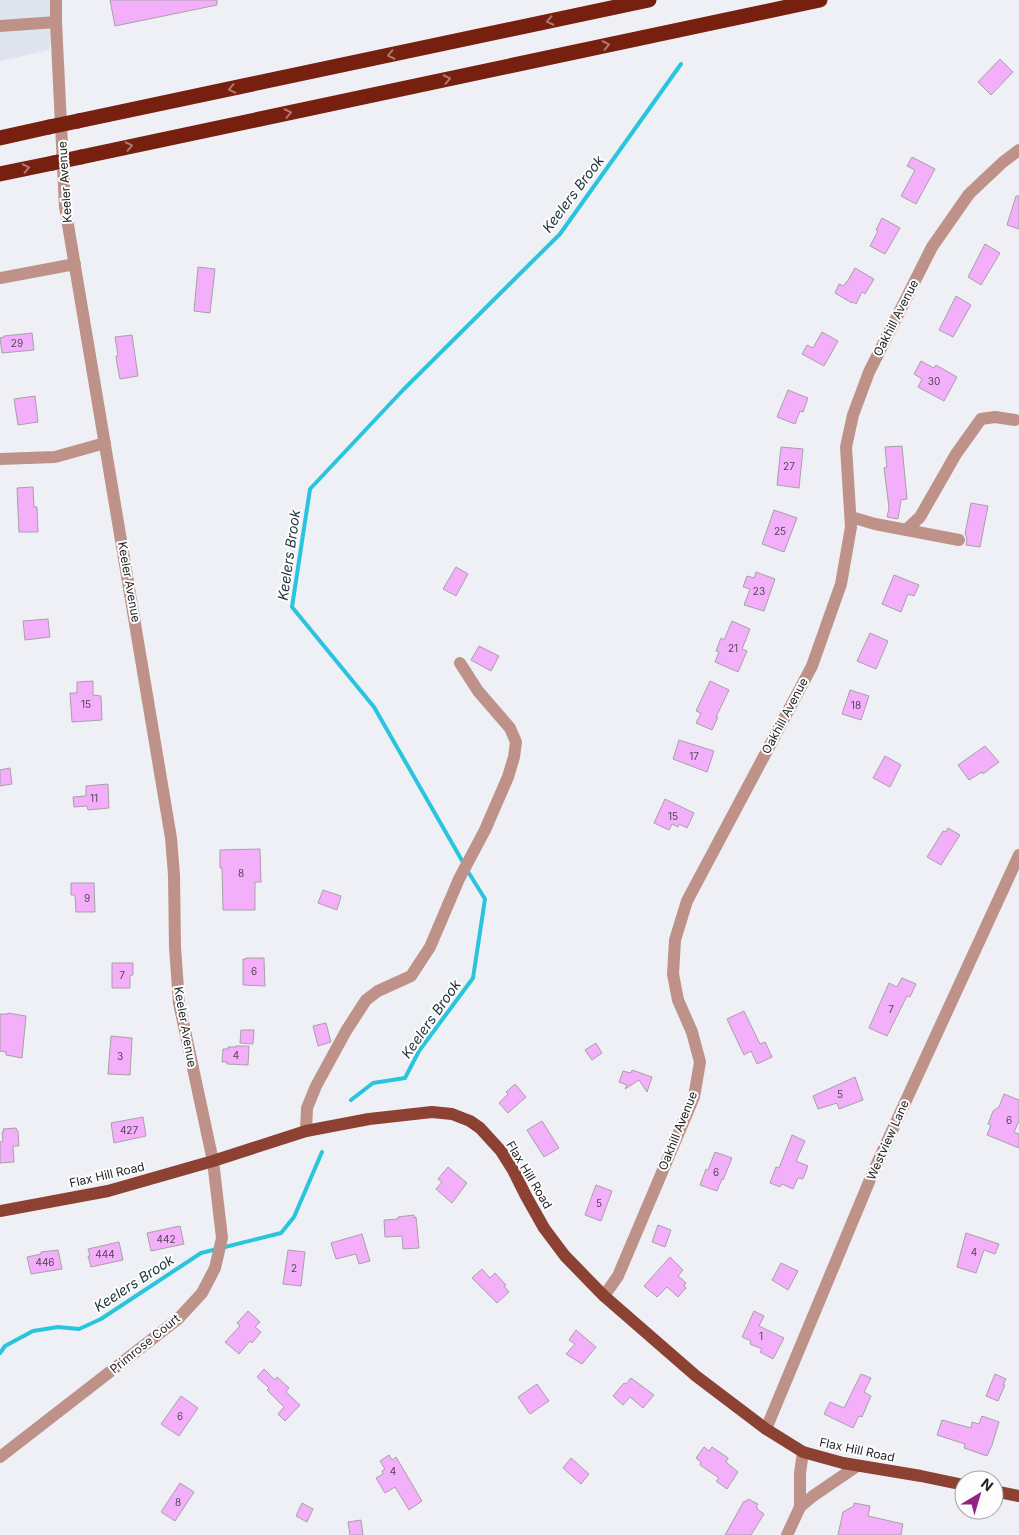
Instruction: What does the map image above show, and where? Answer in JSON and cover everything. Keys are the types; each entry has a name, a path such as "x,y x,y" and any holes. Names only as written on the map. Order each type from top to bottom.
{"highway":[{"path":"0,138 649,0"},
{"path":"0,174 820,0"}],"main road":[{"name":"Flax Hill Road","path":"0,1211 108,1191 213,1161 306,1131 370,1119 432,1112 452,1114 470,1121 480,1128 501,1151 544,1228 565,1256 604,1296 696,1376 766,1429 803,1452 843,1464 954,1483"},
{"path":"1004,1493 1019,1496"}],"street":[{"name":"Keeler Avenue","path":"56,0 65,207 171,838 178,1002 213,1161"},
{"path":"0,26 56,22"},
{"name":"Oakhill Avenue","path":"604,1296 618,1276 694,1097 700,1062 692,1032 678,1000 673,974 675,940 687,901 812,666 841,584 851,527 846,447 853,415 869,372 932,247 969,194 1002,162 1019,150"},
{"path":"0,278 75,264"},
{"path":"906,530 920,517 956,454 980,419 995,417 1015,420"},
{"path":"0,460 55,457 105,443"},
{"path":"851,517 875,524 959,540"},
{"path":"306,1131 308,1108 316,1086 346,1031 366,1000 411,976 430,947 459,880 508,777 516,742 510,728 478,690 460,663"},
{"name":"Westview Lane","path":"766,1429 874,1170 1019,855"},
{"name":"Primrose Court","path":"0,1457 178,1319 202,1293 215,1268 222,1238 213,1161"},
{"path":"800,1508 800,1473 803,1452"},
{"path":"787,1535 800,1508 813,1496 858,1466"}],"shaded area":[{"path":"0,0 60,0 49,50 0,61"}],"building":[{"path":"110,0 217,0 217,5 115,26"},
{"path":"1000,59 1013,72 991,95 978,82"},
{"path":"912,157 935,169 916,204 901,196 915,170 907,166"},
{"path":"1016,196 1019,196 1019,229 1007,225"},
{"path":"882,218 900,228 885,254 870,246"},
{"path":"985,244 1000,253 981,285 968,277"},
{"path":"198,267 215,269 210,313 194,311"},
{"path":"855,268 874,279 865,294 862,292 856,304 835,293 839,284 844,286"},
{"path":"956,296 971,305 953,337 939,330"},
{"path":"822,332 838,341 824,366 802,354 807,345 813,348"},
{"path":"32,333 34,350 2,353 0,338"},
{"path":"132,335 138,376 120,379 115,337"},
{"path":"921,361 934,368 936,365 957,377 944,401 918,387 922,379 914,374"},
{"path":"788,390 808,398 803,412 800,411 795,424 777,417"},
{"path":"35,396 38,422 18,425 14,399"},
{"path":"902,446 907,499 901,500 898,519 887,517 889,508 884,468 887,467 885,447"},
{"path":"781,447 803,449 799,488 777,485"},
{"path":"33,487 34,507 37,507 38,532 19,532 17,488"},
{"path":"971,503 988,506 980,547 966,545 967,538 965,534"},
{"path":"774,510 797,518 784,552 762,544"},
{"path":"456,567 468,574 456,596 443,589"},
{"path":"756,572 775,579 764,611 744,605 750,589 743,587 747,576 754,578"},
{"path":"894,575 919,585 914,596 908,594 901,612 882,604"},
{"path":"48,619 50,637 25,640 23,621"},
{"path":"732,621 750,629 742,649 747,651 738,672 715,662 719,652 716,651 721,638 724,640"},
{"path":"870,633 888,641 876,669 857,661"},
{"path":"479,646 499,656 491,671 471,660"},
{"path":"93,681 93,695 101,696 102,720 72,722 70,693 77,693 77,682"},
{"path":"710,681 729,690 712,730 696,723 701,713 696,711"},
{"path":"850,690 869,696 861,720 842,714"},
{"path":"679,740 714,751 707,772 673,759"},
{"path":"985,746 999,762 983,774 982,772 969,780 958,765"},
{"path":"885,756 901,765 890,787 873,778"},
{"path":"10,768 12,784 0,786 0,770"},
{"path":"108,784 109,808 88,810 87,806 74,807 73,797 86,796 86,786"},
{"path":"665,799 694,813 687,828 679,824 678,827 672,824 669,830 654,823"},
{"path":"948,828 960,835 941,865 927,857 943,831 946,832"},
{"path":"260,849 261,882 255,882 255,910 223,910 220,850"},
{"path":"71,883 94,883 95,912 76,912 75,895 71,895"},
{"path":"323,890 341,896 337,910 318,903"},
{"path":"264,958 265,986 243,985 243,959"},
{"path":"112,963 133,963 133,975 130,975 130,988 112,988"},
{"path":"902,978 916,984 910,997 907,996 887,1036 869,1028 889,983 897,987"},
{"path":"744,1011 760,1044 765,1042 772,1057 757,1064 751,1051 744,1055 727,1019"},
{"path":"8,1013 26,1016 22,1058 6,1055 6,1052 0,1051 0,1014"},
{"path":"326,1023 331,1042 318,1046 313,1026"},
{"path":"241,1030 254,1030 253,1044 240,1043"},
{"path":"111,1036 132,1038 130,1075 108,1074"},
{"path":"596,1043 602,1053 592,1060 585,1050"},
{"path":"249,1046 248,1065 222,1062 223,1049"},
{"path":"632,1070 652,1077 647,1092 639,1080 625,1089 627,1085 619,1082 623,1071 631,1073"},
{"path":"855,1077 863,1100 839,1109 837,1103 818,1109 813,1096"},
{"path":"515,1084 526,1097 508,1113 499,1103 508,1094 506,1092"},
{"path":"1004,1094 1019,1100 1019,1121 1014,1132 1019,1134 1019,1148 987,1135 991,1125 988,1124 993,1111 999,1107"},
{"path":"143,1117 146,1136 114,1143 111,1123"},
{"path":"542,1121 559,1148 544,1157 527,1130"},
{"path":"16,1128 19,1146 13,1146 14,1162 0,1163 0,1142 3,1141 3,1129"},
{"path":"792,1135 805,1141 796,1161 808,1166 803,1179 798,1178 793,1189 782,1184 780,1187 770,1183 776,1167 779,1168"},
{"path":"715,1152 732,1158 717,1191 700,1185"},
{"path":"448,1167 467,1183 452,1203 436,1189 442,1182 438,1179"},
{"path":"596,1185 612,1191 601,1221 585,1215"},
{"path":"414,1215 414,1218 416,1217 419,1248 403,1249 402,1236 385,1237 384,1220"},
{"path":"658,1225 671,1230 665,1247 652,1242"},
{"path":"180,1226 184,1244 151,1251 147,1233"},
{"path":"966,1233 999,1244 995,1254 984,1250 976,1273 957,1267"},
{"path":"362,1234 370,1261 359,1264 356,1254 336,1259 331,1243"},
{"path":"119,1242 123,1260 91,1267 88,1249"},
{"path":"58,1250 62,1269 31,1274 27,1257 41,1254 41,1252"},
{"path":"288,1250 305,1252 301,1286 283,1284"},
{"path":"670,1257 683,1270 678,1276 686,1283 684,1286 686,1288 678,1297 667,1287 657,1297 644,1286"},
{"path":"781,1263 798,1271 788,1290 772,1280"},
{"path":"482,1269 490,1278 495,1273 506,1285 504,1286 509,1292 497,1303 472,1278"},
{"path":"248,1311 260,1322 255,1327 261,1332 239,1354 225,1342 240,1326 237,1323"},
{"path":"754,1311 764,1316 759,1326 784,1338 773,1359 760,1352 762,1349 750,1344 751,1341 742,1337"},
{"path":"576,1330 596,1347 582,1364 566,1354 575,1344 569,1340"},
{"path":"264,1369 275,1380 277,1377 289,1388 286,1392 300,1405 285,1421 278,1414 284,1407 267,1390 269,1388 257,1377"},
{"path":"861,1374 871,1378 864,1392 871,1396 862,1417 859,1416 853,1428 824,1414 830,1402 844,1408"},
{"path":"995,1374 1006,1379 998,1401 986,1396"},
{"path":"631,1378 654,1395 643,1408 630,1397 623,1405 613,1396"},
{"path":"537,1384 549,1401 530,1414 518,1397"},
{"path":"181,1396 198,1408 179,1436 161,1424"},
{"path":"982,1416 999,1422 987,1456 964,1448 965,1444 937,1435 942,1420 971,1428 972,1422 979,1424"},
{"path":"704,1447 709,1451 712,1447 728,1458 726,1462 738,1472 727,1489 716,1481 719,1478 700,1465 701,1462 696,1458"},
{"path":"389,1455 392,1460 396,1457 422,1501 409,1510 395,1487 385,1493 376,1478 383,1474 382,1471 385,1469 380,1461"},
{"path":"571,1458 589,1474 581,1484 563,1468"},
{"path":"180,1483 194,1492 175,1521 161,1512"},
{"path":"748,1499 758,1504 757,1509 764,1514 751,1535 725,1535 744,1501 746,1502"},
{"path":"302,1503 313,1509 307,1522 296,1516"},
{"path":"854,1503 870,1506 868,1516 903,1524 901,1535 838,1535 843,1512 854,1506"},
{"path":"361,1520 363,1535 350,1535 348,1522"}],"waterway":[{"name":"Keelers Brook","path":"464,864 374,707 292,607 310,489 403,390 560,234 681,64"},
{"name":"Keelers Brook","path":"351,1100 373,1083 405,1078 419,1051 473,978 485,899 467,870"},
{"name":"Keelers Brook","path":"0,1353 5,1346 33,1331 58,1327 79,1329 101,1319 201,1253 281,1233 294,1217 322,1152"}]}
